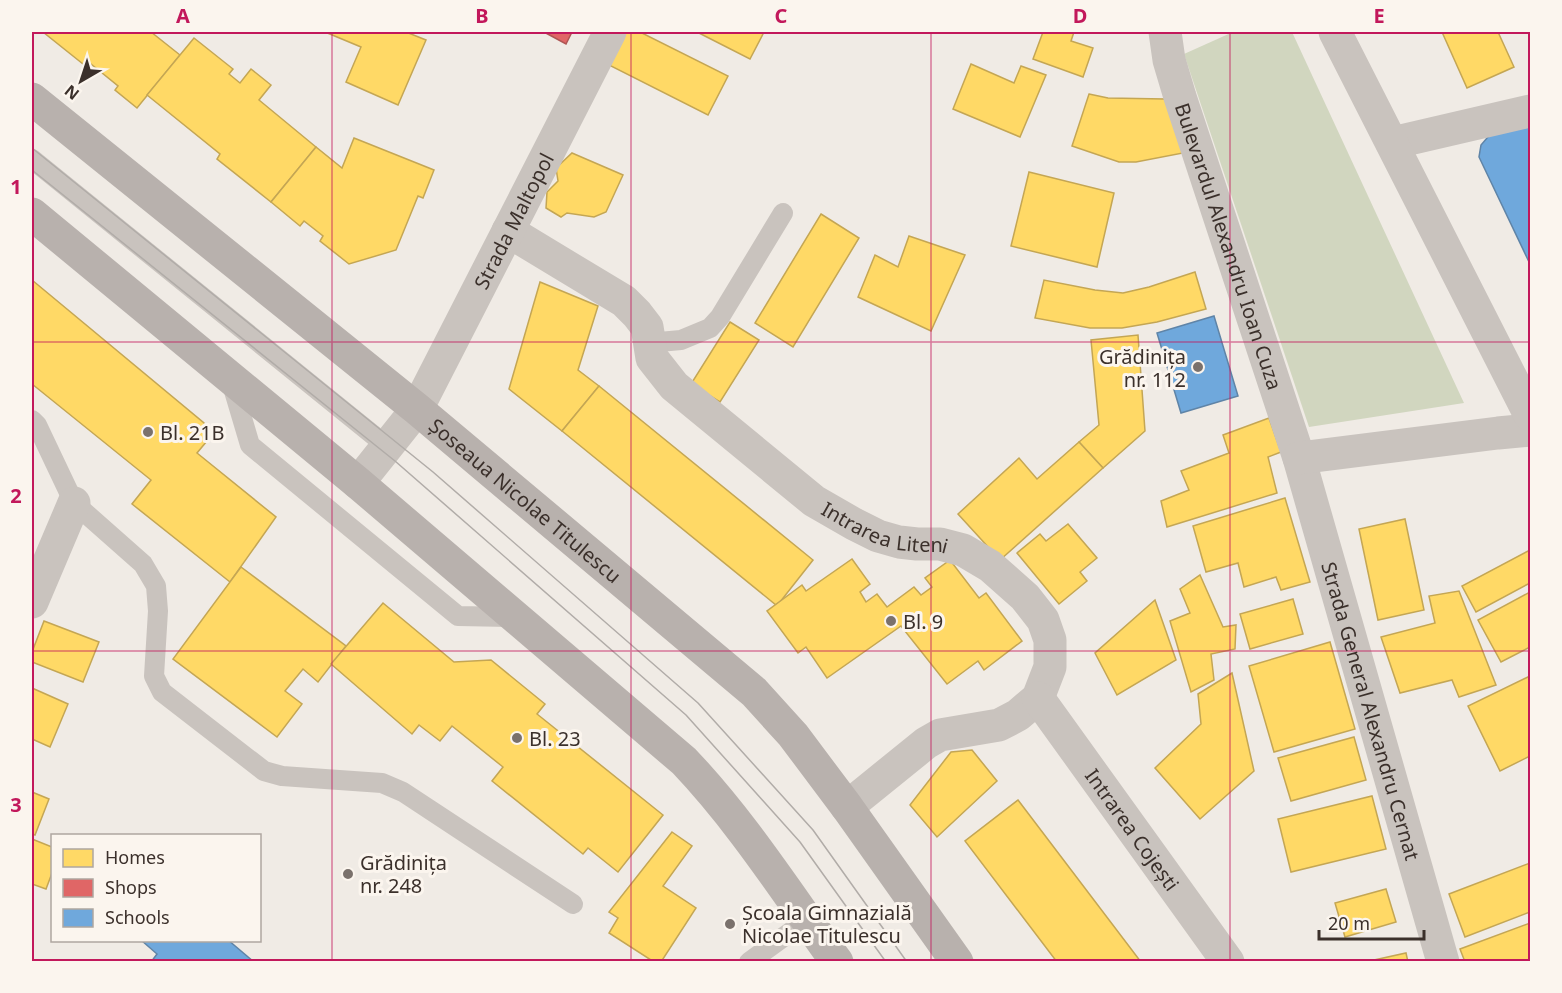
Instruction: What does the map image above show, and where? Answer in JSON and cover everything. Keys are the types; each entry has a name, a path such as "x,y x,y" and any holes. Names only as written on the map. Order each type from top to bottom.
{"main road":[{"name":"Șoseaua Nicolae Titulescu","path":"32,99 417,409 754,692 793,735 957,962"},
{"path":"32,214 358,483 684,761 732,816 837,962"}],"street":[{"name":"Strada Maltopol","path":"358,483 417,409 610,32"},
{"name":"Bulevardul Alexandru Ioan Cuza","path":"1165,32 1169,60 1180,97 1299,458"},
{"path":"1335,32 1530,415"},
{"path":"1392,142 1530,111"},
{"name":"Intrarea Liteni","path":"508,231 624,301 646,327 652,358 674,386 814,501 878,536 899,542 939,544 963,550 990,566 1025,597 1043,620 1050,640 1050,667 1038,698"},
{"path":"1299,458 1530,430"},
{"name":"Strada General Alexandru Cernat","path":"1299,458 1443,962"},
{"path":"32,602 74,502"},
{"path":"847,807 926,743 940,735 999,725 1018,715 1038,698"},
{"name":"Intrarea Cojești","path":"1038,698 1228,962"}],"lane":[{"path":"32,159 388,447"},
{"path":"648,343 681,340 710,328 720,316 783,213"},
{"path":"231,379 250,445 458,616 514,617"},
{"path":"32,420 38,425 74,502 143,564 156,586 158,611 154,676 162,692 264,771 282,776 382,783 403,792 573,904"},
{"path":"749,962 807,920"}],"green space":[{"path":"1233,32 1292,32 1464,403 1309,427 1184,54"}],"building: Homes":[{"path":"43,32 151,32 180,55 137,108 115,90 118,86 91,64 88,68"},
{"path":"325,32 406,32 426,40 398,105 346,82 361,47"},
{"path":"621,32 640,32 728,76 708,115 605,63"},
{"path":"697,32 764,32 750,59"},
{"path":"1043,32 1074,32 1071,41 1093,48 1083,77 1033,59"},
{"path":"1442,32 1498,32 1514,67 1467,88"},
{"path":"194,38 233,69 229,74 240,83 251,69 271,85 259,100 316,147 271,202 217,159 220,154 147,95"},
{"path":"971,64 1014,83 1021,66 1046,75 1020,137 953,109"},
{"path":"1089,94 1108,98 1165,99 1183,153 1136,162 1119,162 1072,146"},
{"path":"354,138 434,170 423,198 418,196 396,250 349,264 320,241 323,236 304,221 300,226 271,202 316,147 342,168"},
{"path":"572,153 623,175 606,212 594,217 567,213 561,217 546,208 547,192 558,181 556,168"},
{"path":"1029,172 1114,193 1097,267 1011,246"},
{"path":"821,214 859,238 793,347 755,323"},
{"path":"909,236 965,255 931,331 858,297 875,255 898,267"},
{"path":"1195,272 1206,309 1157,322 1122,328 1090,328 1035,318 1044,280 1123,293"},
{"name":"Bl. 21B","path":"32,280 204,423 207,441 197,453 276,517 230,582 132,504 151,480 32,384"},
{"path":"540,282 598,306 578,370 599,386 562,431 509,389"},
{"path":"730,322 759,340 720,402 691,384"},
{"path":"1138,335 1145,431 1103,468 1079,442 1099,425 1091,340"},
{"path":"599,386 813,560 780,602 776,605 562,431"},
{"path":"1269,418 1281,452 1268,457 1277,493 1167,527 1161,501 1189,490 1181,471 1229,453 1223,435"},
{"path":"1079,442 1103,468 1000,560 958,514 1019,458 1037,479"},
{"path":"1285,498 1310,582 1281,590 1276,577 1244,587 1238,563 1206,572 1193,526"},
{"path":"1405,519 1424,610 1378,620 1359,529"},
{"path":"1068,524 1097,558 1080,572 1087,581 1059,604 1017,553 1040,534 1046,541"},
{"path":"1530,550 1530,583 1476,612 1462,586"},
{"name":"Bl. 9","path":"852,559 870,584 860,592 866,602 877,594 887,607 914,587 921,595 932,587 925,578 950,560 979,598 986,593 1022,641 984,670 978,661 947,684 901,626 827,678 806,647 798,653 767,611 802,585 806,591"},
{"path":"241,567 346,646 318,682 303,669 285,691 302,704 277,737 173,659"},
{"path":"1200,575 1223,627 1236,625 1235,649 1211,654 1214,680 1191,692 1170,621 1190,613 1180,589"},
{"path":"1459,591 1496,685 1459,697 1452,680 1400,693 1381,637 1435,623 1429,596"},
{"path":"1530,592 1530,647 1501,662 1478,620"},
{"path":"1293,599 1303,634 1250,649 1240,614"},
{"path":"1155,600 1176,660 1117,695 1095,653"},
{"name":"Bl. 23","path":"383,603 454,662 491,660 545,704 537,714 663,815 618,872 588,848 583,854 492,781 503,767 452,726 440,741 419,725 412,734 331,664"},
{"path":"44,621 99,642 83,682 32,662 32,652"},
{"path":"1330,642 1355,729 1274,752 1249,666"},
{"path":"1232,673 1254,771 1200,819 1155,768 1201,724 1198,694"},
{"path":"1530,676 1530,756 1500,771 1468,706"},
{"path":"32,688 68,704 50,747 32,739"},
{"path":"1354,737 1366,780 1291,801 1278,758"},
{"path":"972,750 997,781 937,837 910,805 951,752"},
{"path":"32,792 49,799 35,835 32,834"},
{"path":"1372,796 1386,849 1291,872 1278,819"},
{"path":"1018,800 1141,962 1057,962 965,841"},
{"path":"672,832 692,846 663,886 696,908 661,962 654,962 609,933 618,918 609,912"},
{"path":"32,839 51,847 51,876 46,889 32,884"},
{"path":"1530,863 1530,912 1465,937 1449,894"},
{"path":"1386,889 1396,922 1345,937 1335,903"},
{"path":"1530,923 1530,962 1465,962 1460,949"},
{"path":"1406,953 1408,962 1365,962"}],"building: Shops":[{"path":"544,32 572,32 566,44"}],"building: Schools":[{"path":"1530,125 1530,264 1479,157 1481,145 1493,131"},
{"path":"1214,316 1238,396 1181,413 1157,333"},
{"path":"143,942 230,942 254,962 151,962 157,954"}],"tram line":[{"path":"32,148 433,472 698,703 813,830 907,962"},
{"path":"32,170 395,461 686,715 800,842 886,962"}],"place":[{"name":"Grădinița nr. 112","path":"1198,367"},
{"name":"Bl. 21B","path":"148,432"},
{"name":"Bl. 9","path":"891,621"},
{"name":"Bl. 23","path":"517,738"},
{"name":"Grădinița nr. 248","path":"348,874"},
{"name":"Școala Gimnazială Nicolae Titulescu","path":"730,924"}]}
